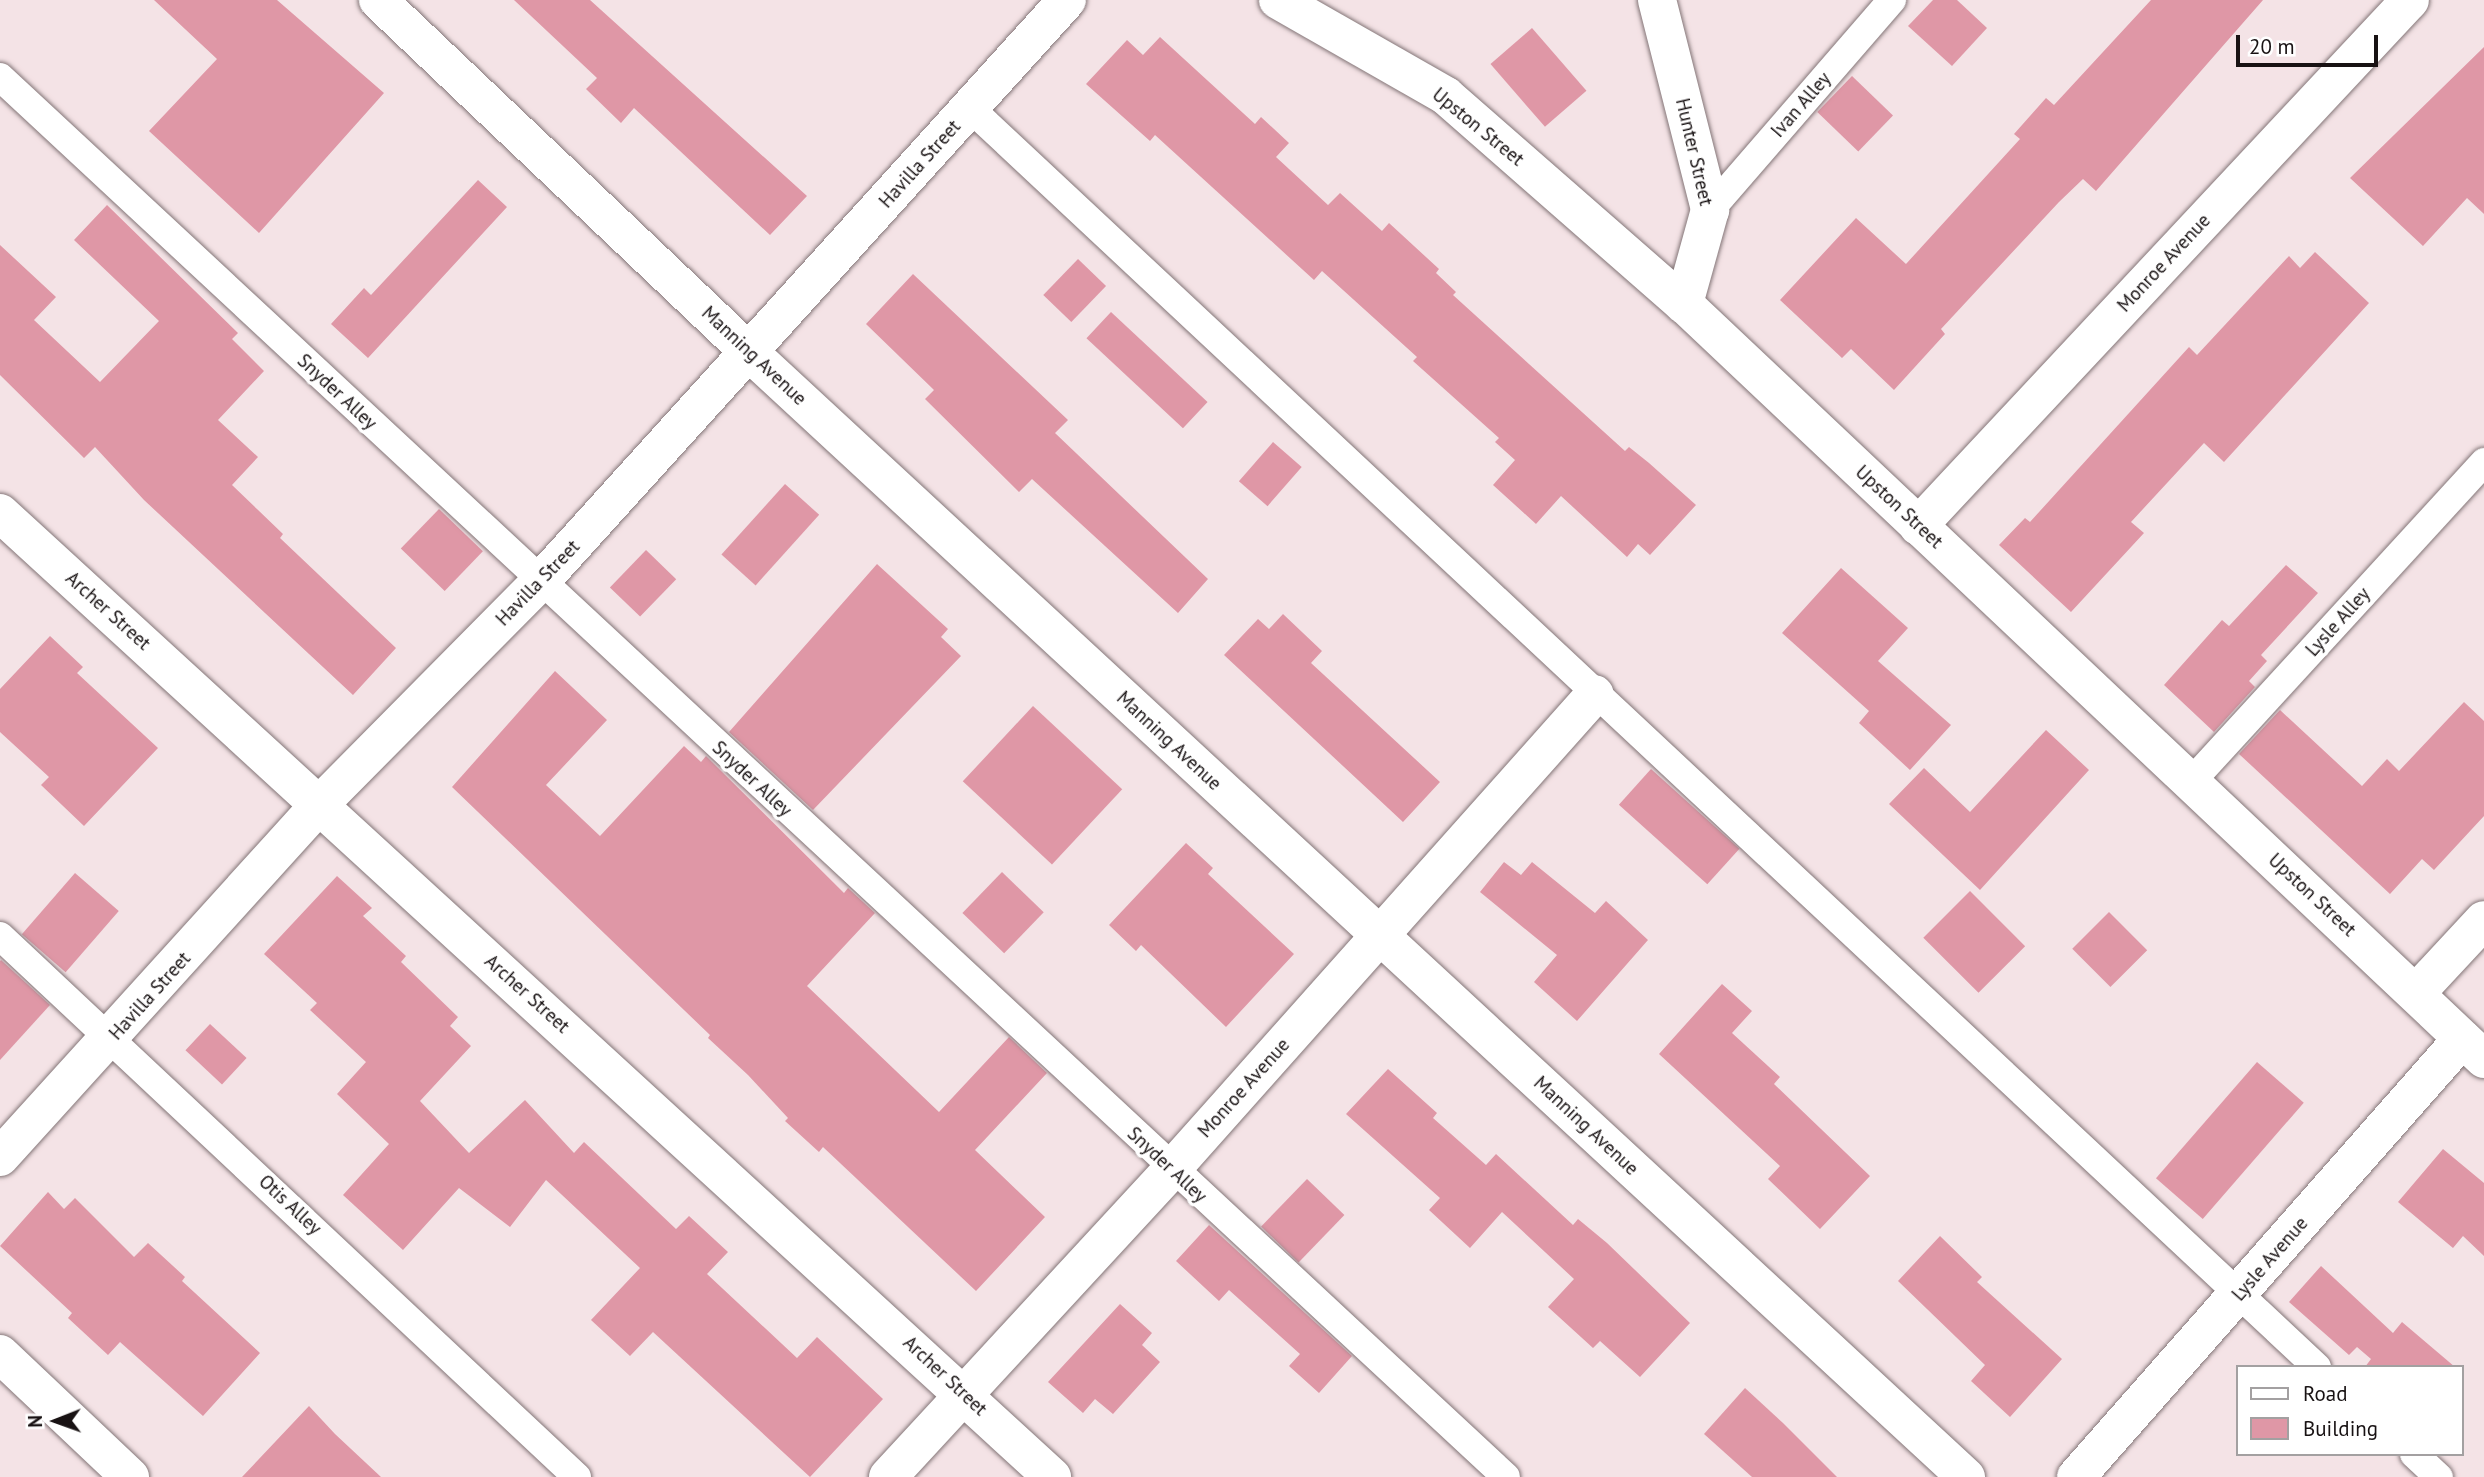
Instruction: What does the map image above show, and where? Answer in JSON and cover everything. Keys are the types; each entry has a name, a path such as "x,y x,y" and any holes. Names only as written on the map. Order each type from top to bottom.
{"street":[{"name":"Manning Avenue","path":"378,0 750,353 1966,1477"},
{"name":"Havilla Street","path":"0,1157 113,1038 319,805 540,582 1067,0"},
{"name":"Upston Street","path":"1278,0 1446,96 1684,304 2417,992 2473,1049"},
{"name":"Hunter Street","path":"1657,0 1710,211 1684,304"},
{"name":"Monroe Avenue","path":"1918,526 2410,0"},
{"name":"Archer Street","path":"0,513 966,1395 1052,1477"},
{"name":"Monroe Avenue","path":"888,1477 1171,1170 1595,694"},
{"path":"2417,992 2484,920"},
{"name":"Lysle Avenue","path":"2076,1477 2239,1296 2473,1049"},
{"path":"0,1354 130,1477"}],"lane":[{"name":"Ivan Alley","path":"1710,211 1892,0"},
{"name":"Snyder Alley","path":"0,77 1171,1170 1506,1477"},
{"path":"970,108 2315,1365"},
{"name":"Lysle Alley","path":"2191,782 2484,462"},
{"name":"Otis Alley","path":"0,936 113,1038 576,1477"},
{"path":"2416,1456 2439,1477"}],"building":[{"path":"154,0 277,0 384,93 259,233 149,131 217,59"},
{"path":"514,0 590,0 807,196 770,235 634,108 621,123 586,89 597,78"},
{"path":"1933,0 1957,0 1987,28 1952,66 1908,26"},
{"path":"2151,0 2263,0 2096,191 2083,179 2059,202 1941,329 1945,334 1894,390 1851,349 1842,358 1780,300 1856,218 1906,264 2020,139 2014,134 2046,98 2054,105"},
{"path":"1532,28 1586,91 1545,127 1490,64"},
{"path":"1160,37 1255,124 1261,117 1289,143 1276,157 1328,205 1340,193 1382,231 1389,223 1439,269 1436,273 1456,292 1453,295 1625,451 1629,447 1696,505 1650,555 1638,544 1627,557 1561,496 1536,524 1493,485 1515,460 1495,442 1499,438 1413,361 1417,357 1322,271 1314,280 1155,135 1150,141 1086,84 1127,40 1143,55"},
{"path":"2484,47 2484,214 2467,198 2423,246 2350,178"},
{"path":"1852,76 1893,116 1858,152 1817,112"},
{"path":"478,180 507,207 368,358 331,324 364,288 371,295"},
{"path":"107,205 238,333 232,339 264,371 218,420 258,457 232,485 283,534 280,538 396,648 353,695 144,500 95,447 84,458 0,375 0,245 56,297 34,320 100,382 159,321 74,240"},
{"path":"2315,252 2369,303 2224,462 2204,443 2131,522 2144,533 2071,612 1999,545 2025,518 2030,522 2189,347 2197,355 2289,256 2300,268"},
{"path":"1078,259 1106,286 1071,322 1043,295"},
{"path":"913,274 1068,420 1055,433 1208,579 1178,613 1032,479 1019,492 925,399 934,390 866,324"},
{"path":"1111,312 1208,402 1183,428 1086,338"},
{"path":"1273,442 1302,467 1268,506 1239,481"},
{"path":"785,484 819,515 756,585 721,555"},
{"path":"439,509 483,551 445,591 401,549"},
{"path":"646,550 676,579 640,617 610,587"},
{"path":"877,564 948,629 941,637 961,656 813,810 729,732"},
{"path":"2286,565 2318,593 2261,655 2267,661 2249,681 2255,687 2214,732 2164,685 2222,620 2229,626"},
{"path":"1841,568 1908,628 1878,661 1951,725 1910,770 1859,723 1869,711 1782,633"},
{"path":"1283,614 1322,651 1311,663 1440,782 1403,822 1224,655 1258,619 1269,629"},
{"path":"50,636 83,667 77,673 158,748 84,826 41,785 49,777 0,732 0,689"},
{"path":"555,671 607,720 546,785 600,836 684,746 701,762 706,756 844,893 848,888 875,913 807,986 939,1112 1009,1037 1047,1073 975,1150 1045,1217 976,1291 823,1147 819,1152 785,1121 788,1118 748,1075 708,1038 710,1035 452,787"},
{"path":"2464,702 2484,721 2484,816 2434,870 2422,859 2390,894 2239,754 2280,710 2362,786 2387,759 2399,771"},
{"path":"1033,706 1122,789 1052,865 963,781"},
{"path":"2046,730 2089,770 1980,890 1889,804 1924,768 1970,812"},
{"path":"1651,769 1739,849 1707,884 1619,805"},
{"path":"1186,843 1213,868 1208,874 1294,954 1226,1027 1141,945 1136,951 1109,925"},
{"path":"1504,862 1521,875 1532,862 1595,913 1606,901 1648,940 1577,1021 1534,982 1557,955 1480,892"},
{"path":"1002,872 1044,912 1004,953 962,913"},
{"path":"75,873 119,911 66,972 22,934"},
{"path":"337,876 372,908 363,916 406,956 401,962 458,1017 450,1026 471,1046 420,1101 469,1153 525,1100 574,1153 584,1142 676,1229 689,1216 728,1252 707,1274 797,1358 817,1337 883,1399 810,1477 653,1332 630,1356 591,1320 640,1268 546,1180 510,1227 459,1188 403,1250 343,1195 389,1144 337,1094 366,1062 310,1010 317,1003 264,954"},
{"path":"1970,891 2025,946 1978,993 1923,938"},
{"path":"2109,912 2147,950 2110,987 2072,949"},
{"path":"0,961 50,1005 0,1060"},
{"path":"1722,984 1752,1011 1732,1033 1780,1077 1774,1084 1870,1176 1820,1229 1768,1179 1780,1166 1659,1054"},
{"path":"210,1024 247,1058 222,1084 185,1050"},
{"path":"2257,1062 2304,1103 2203,1219 2156,1178"},
{"path":"1388,1069 1437,1113 1433,1118 1486,1165 1496,1154 1573,1225 1578,1219 1607,1243 1690,1323 1640,1377 1600,1341 1593,1348 1548,1307 1574,1279 1502,1212 1470,1248 1429,1210 1440,1198 1346,1114"},
{"path":"2443,1149 2484,1183 2484,1256 2463,1236 2453,1248 2398,1202"},
{"path":"1307,1179 1344,1215 1299,1263 1261,1226"},
{"path":"48,1192 64,1209 75,1198 134,1257 148,1243 185,1277 182,1281 260,1353 203,1416 120,1342 108,1355 68,1318 72,1313 0,1246"},
{"path":"1209,1225 1352,1356 1319,1393 1289,1366 1300,1354 1229,1290 1219,1301 1176,1261"},
{"path":"1940,1236 1982,1277 1977,1282 2062,1359 2010,1417 1971,1381 1985,1365 1898,1281"},
{"path":"2321,1266 2393,1333 2402,1322 2453,1365 2366,1365 2371,1359 2357,1347 2349,1355 2289,1302"},
{"path":"1120,1304 1152,1333 1142,1345 1160,1362 1113,1414 1095,1399 1083,1413 1048,1382"},
{"path":"1745,1388 1837,1477 1752,1477 1704,1434"},
{"path":"309,1406 335,1434 381,1477 242,1477"}]}
